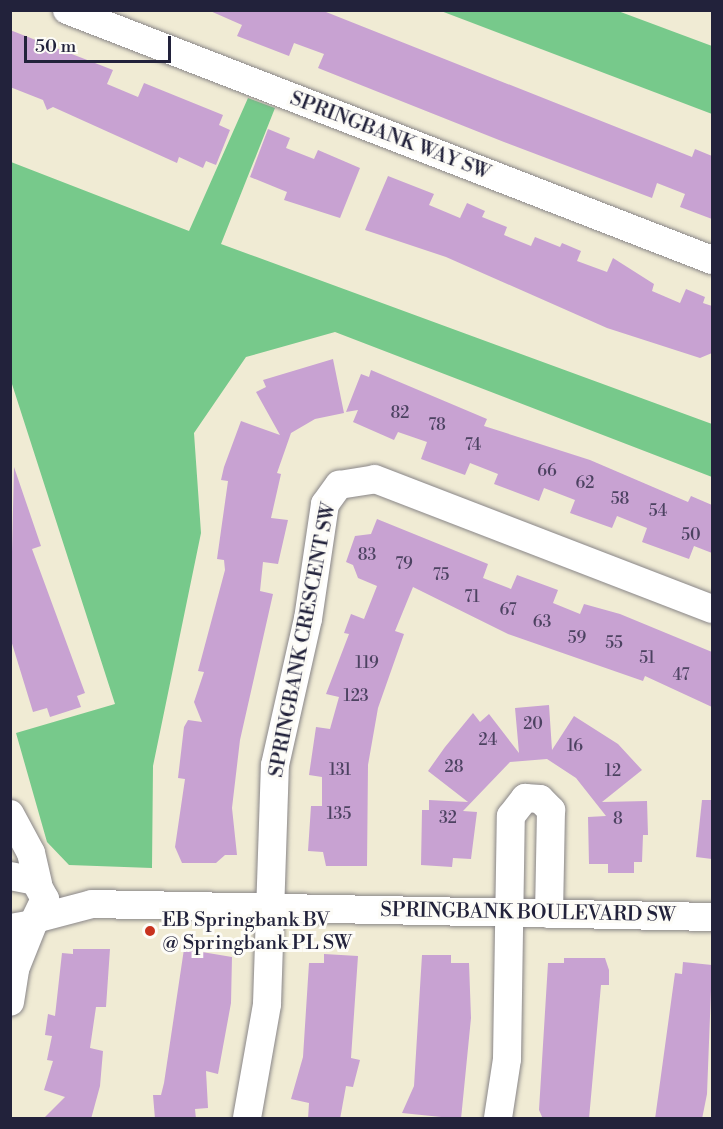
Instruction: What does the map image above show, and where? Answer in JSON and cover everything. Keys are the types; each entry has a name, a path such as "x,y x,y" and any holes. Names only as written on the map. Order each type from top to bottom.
{"street":[{"name":"SPRINGBANK WAY SW","path":"67,10 712,260"},
{"name":"SPRINGBANK CRESCENT SW","path":"247,1119 266,1016 273,796 281,728 308,619 326,504 339,485 375,479 712,609"},
{"path":"498,1119 507,1059 511,816 518,802 533,797 551,810 549,914"},
{"path":"10,1002 13,959 28,923 44,906 31,854 11,816"},
{"name":"SPRINGBANK BOULEVARD SW","path":"10,876 92,904 712,917"},
{"name":"SPRINGBANK BOULEVARD SW","path":"28,923 92,904"}],"green space":[{"path":"441,11 618,11 712,46 712,114"},
{"path":"248,98 275,108 221,244 712,424 712,477 335,332 246,357 194,433 201,533 153,766 152,868 69,865 47,842 16,733 115,704 11,381 11,162 189,231"}],"building":[{"path":"208,10 321,10 692,157 695,149 712,156 712,219 680,207 685,194 657,183 652,198 318,68 324,54 294,43 289,56 237,36 242,25"},
{"path":"10,30 113,70 107,84 138,97 144,83 223,115 219,125 230,130 216,165 206,161 203,168 179,157 177,163 53,107 47,110 43,100 10,87"},
{"path":"268,129 290,138 286,148 314,159 318,150 360,168 340,218 284,200 287,192 250,177"},
{"path":"388,176 434,194 429,205 460,218 467,203 485,211 482,217 507,227 504,235 531,246 535,237 560,247 562,243 581,251 577,261 607,272 613,258 654,284 652,291 680,303 686,289 705,297 703,303 712,306 712,353 700,358 607,328 446,257 365,230"},
{"path":"333,359 344,413 315,419 291,433 277,473 281,474 271,518 288,520 278,564 263,562 260,591 273,594 240,740 232,808 237,855 225,855 216,863 182,863 175,847 185,779 178,778 184,727 188,720 202,722 194,702 204,672 198,671 225,570 224,560 217,559 228,481 221,480 224,467 241,421 280,435 256,392 266,387 263,380"},
{"path":"371,370 487,419 484,426 590,460 688,502 691,496 712,505 712,553 694,546 689,559 642,542 647,528 617,516 612,528 570,513 575,500 544,488 539,501 494,484 498,474 470,463 465,475 421,459 427,442 398,432 394,440 353,422 358,410 346,412 361,374 369,377"},
{"path":"14,467 41,546 32,549 85,693 77,696 81,707 50,717 47,708 33,712 10,637"},
{"path":"377,519 488,564 483,578 511,589 517,575 558,590 553,603 580,614 584,604 620,614 712,652 712,707 645,676 643,681 508,634 413,587 395,631 404,634 378,708 368,765 367,866 326,866 323,852 308,851 311,806 322,806 322,777 309,775 316,727 330,729 339,697 326,694 349,634 344,633 351,614 364,619 377,586 358,578 353,565 346,562 355,536 371,534"},
{"path":"549,705 552,750 574,716 618,744 642,770 602,802 647,801 648,835 643,835 642,862 634,862 634,873 608,873 608,864 589,864 588,817 606,816 576,778 547,759 510,762 463,811 477,812 471,859 453,858 452,867 421,865 422,810 429,810 429,800 468,802 428,771 445,747 473,713 480,722 489,714 519,753 515,708"},
{"path":"702,800 712,800 712,859 696,857"},
{"path":"73,949 110,949 106,1007 96,1007 90,1048 103,1051 100,1086 91,1119 43,1119 65,1097 44,1090 53,1061 47,1060 52,1036 45,1035 48,1014 55,1016 62,953 73,954"},
{"path":"184,949 232,957 231,1003 218,1074 206,1071 208,1108 195,1109 196,1119 155,1119 153,1095 161,1095 164,1083"},
{"path":"324,954 358,956 351,1058 360,1060 353,1087 346,1086 340,1119 308,1119 309,1103 291,1099 303,1057 309,963 324,963"},
{"path":"422,955 451,955 451,963 469,963 471,1018 461,1119 402,1113 414,1086"},
{"path":"564,958 605,958 609,970 609,985 601,985 589,1119 543,1119 539,1110 548,963 564,963"},
{"path":"683,962 712,965 707,1094 702,1119 655,1119 675,973 682,974"}],"place":[{"name":"EB Springbank BV @ Springbank PL SW","path":"150,931"}]}
